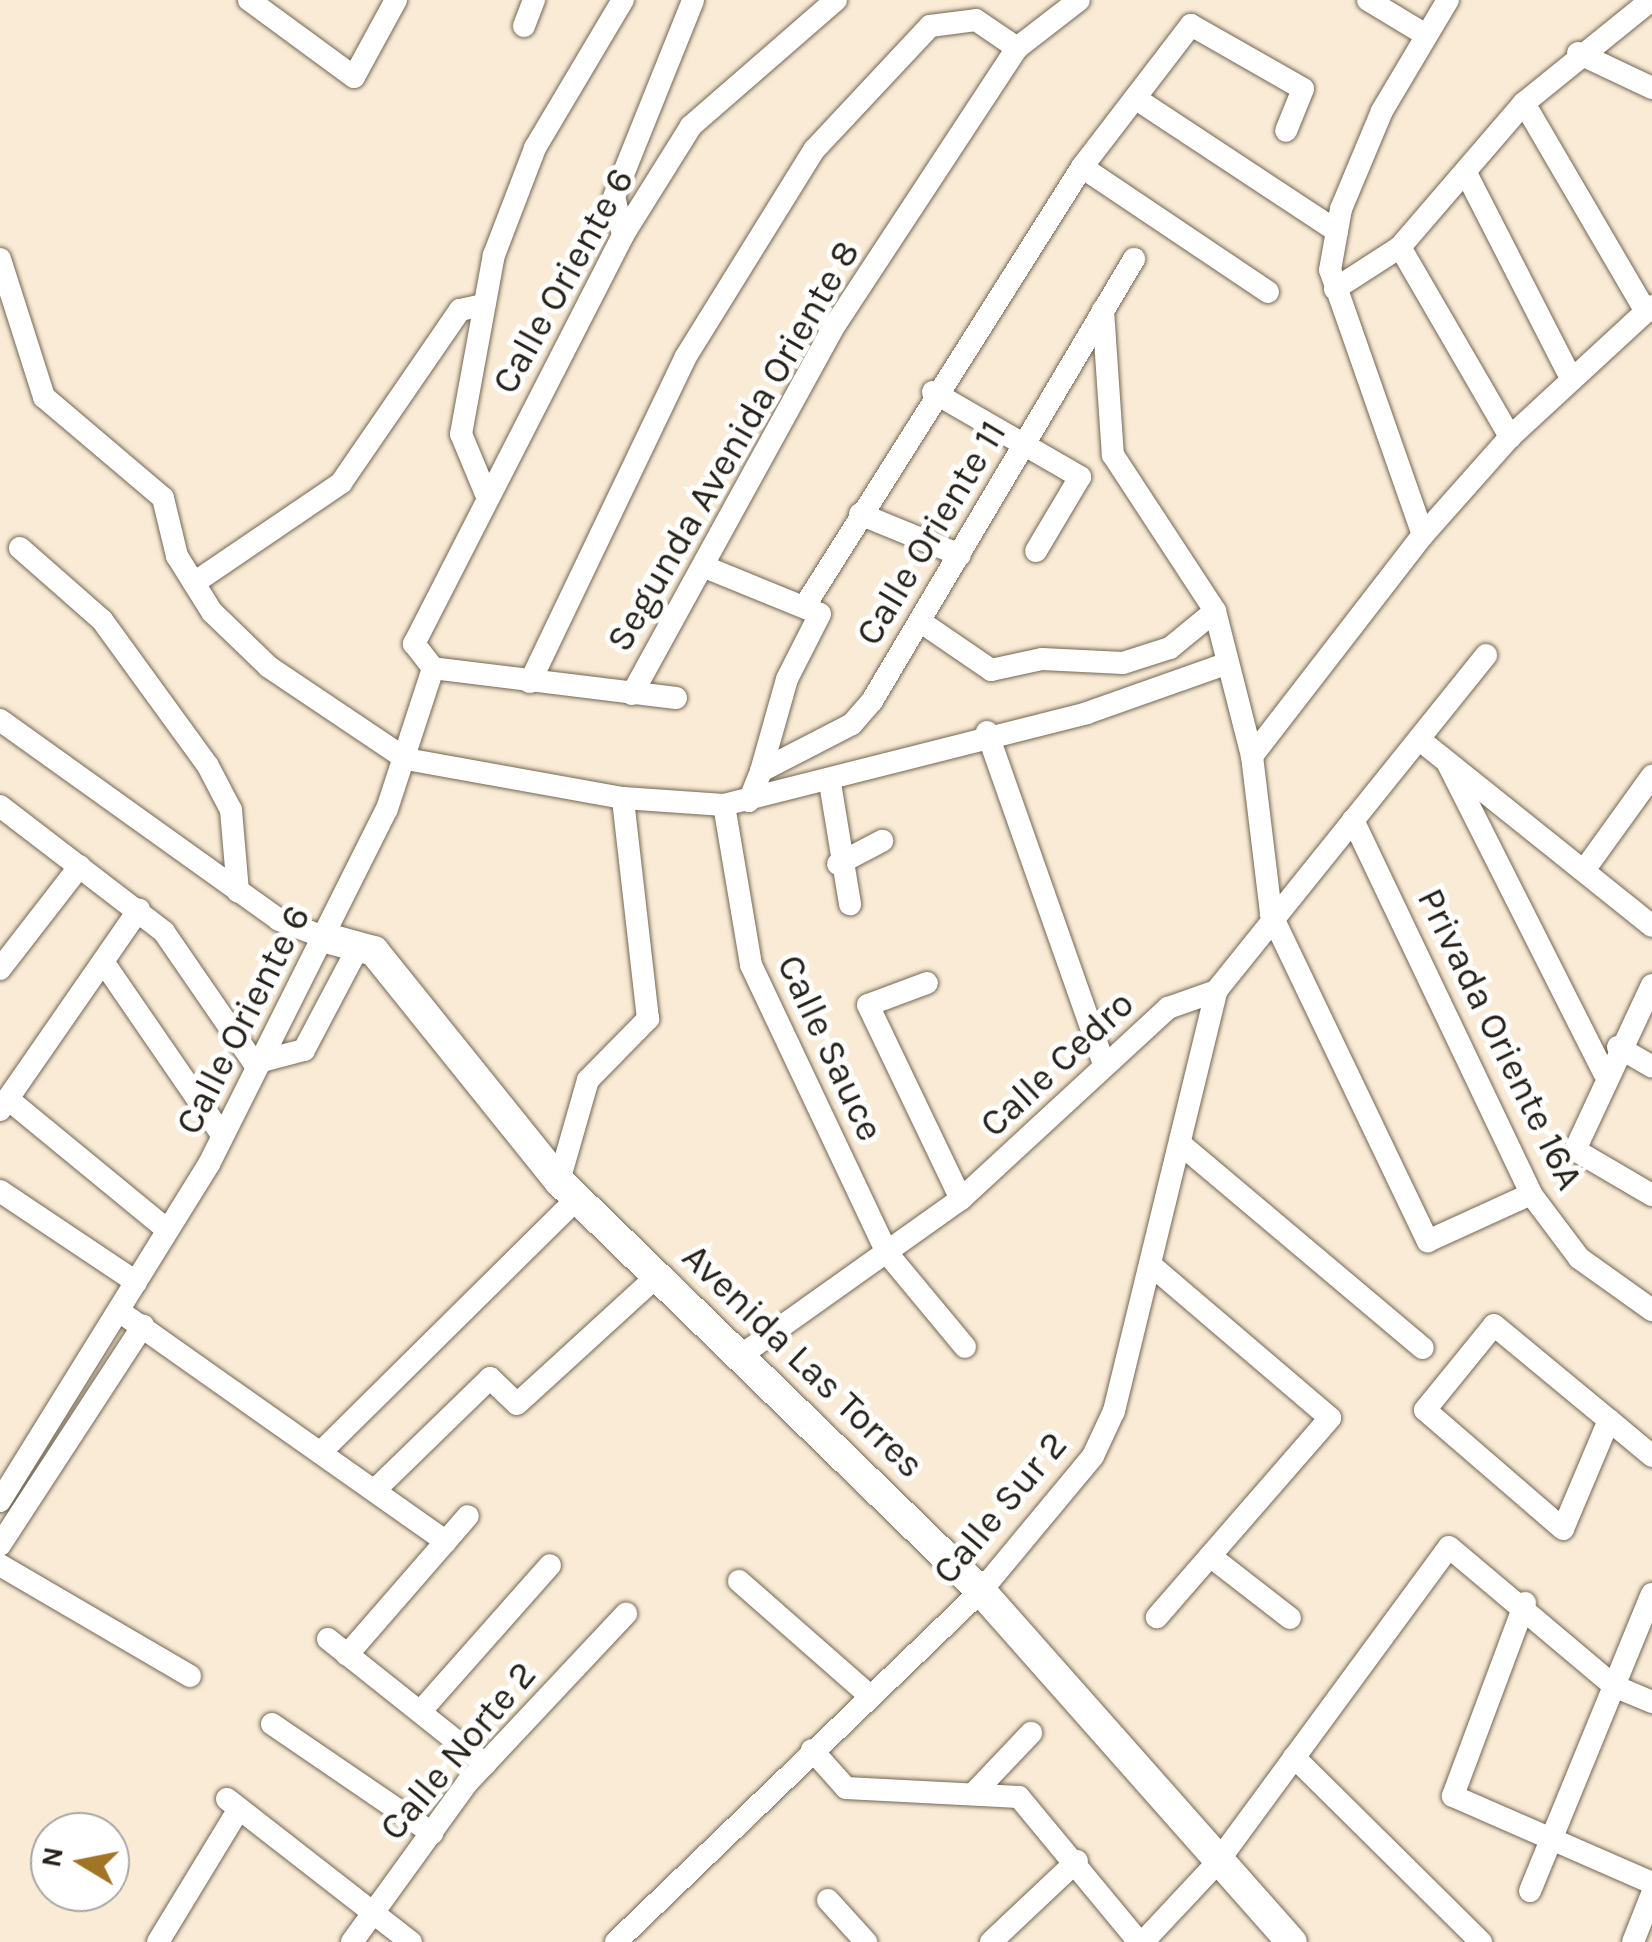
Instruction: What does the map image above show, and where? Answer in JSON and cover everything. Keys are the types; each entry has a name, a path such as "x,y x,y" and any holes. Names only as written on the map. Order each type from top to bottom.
{"main road":[{"path":"326,938 360,944"},
{"name":"Avenida Las Torres","path":"360,944 568,1190 981,1591 1216,1864 1292,1942"}],"street":[{"path":"249,0 354,77 396,0"},
{"path":"524,26 534,0"},
{"path":"486,494 461,434 484,306 535,148 623,0"},
{"path":"623,235 614,197 693,0"},
{"name":"Calle Oriente 6","path":"0,1501 119,1311 164,1227 209,1164 254,1063 326,938 406,759 433,668 414,644 486,494 623,235 691,126 836,0"},
{"name":"Segunda Avenida Oriente 8","path":"632,694 706,567 836,324 1017,48 1079,0"},
{"path":"1368,0 1426,34"},
{"path":"1423,535 1336,289 1337,231 1382,110 1448,0"},
{"path":"1336,289 1400,247 1524,103 1578,53 1651,0"},
{"path":"530,682 685,358 814,150 930,26 976,20 1017,48"},
{"path":"749,800 812,613 860,514 933,392 1082,167 1191,25 1303,89 1286,131"},
{"path":"1578,53 1652,88"},
{"path":"1134,98 1337,231"},
{"path":"1252,756 1423,535 1510,438 1649,309 1524,103"},
{"path":"1082,167 1268,292"},
{"path":"1466,173 1571,378"},
{"path":"1400,247 1510,438"},
{"path":"0,259 44,397 163,498 176,556 194,582 269,667 406,759 623,798 724,804 830,783 987,732 1087,713 1225,664"},
{"name":"Calle Oriente 11","path":"761,772 852,724 921,622 1134,259"},
{"path":"194,582 341,483 460,310 484,306"},
{"path":"1104,310 1113,455 1216,611 1225,664 1252,756 1271,914 1428,1241 1531,1194"},
{"path":"933,392 1080,477 1036,552"},
{"path":"860,514 960,555"},
{"path":"20,548 102,620 208,766 231,810 238,892"},
{"path":"706,567 812,613"},
{"path":"921,622 991,670 1042,659 1123,663 1170,648 1216,611"},
{"path":"1216,991 1271,914 1420,740 1486,656"},
{"path":"433,668 676,698"},
{"path":"0,720 238,892 326,938"},
{"path":"987,732 1104,1065"},
{"path":"1420,740 1652,926"},
{"path":"1448,764 1604,1073"},
{"path":"1584,869 1652,776"},
{"path":"830,783 838,864 850,904"},
{"path":"324,1449 568,1190 588,1080 635,1036 650,1002 623,798"},
{"name":"Calle Sauce","path":"724,804 750,965 887,1253 965,1347"},
{"path":"3,813 139,909 189,964 254,1063 304,1050 360,944"},
{"name":"Privada Oriente 16A","path":"1353,820 1531,1194 1579,1258 1652,1310"},
{"path":"838,864 882,841"},
{"path":"0,969 80,866"},
{"path":"139,909 4,1105 164,1227"},
{"path":"104,963 220,1132"},
{"path":"927,984 868,1004 961,1199"},
{"path":"1652,986 1604,1073 1575,1150 1652,1194"},
{"name":"Calle Cedro","path":"740,1356 961,1199 1168,1008 1216,991"},
{"name":"Calle Sur 2","path":"616,1942 981,1591 1093,1456 1114,1411 1184,1147 1216,991"},
{"path":"1618,1047 1652,1067"},
{"path":"1184,1147 1423,1348"},
{"path":"0,1191 136,1282"},
{"path":"1152,1266 1330,1418 1158,1617"},
{"path":"376,1488 490,1378 517,1404 658,1276"},
{"path":"119,1311 324,1449 446,1542"},
{"path":"1609,1420 1563,1529 1425,1410 1494,1324 1609,1420 1652,1456"},
{"path":"0,1545 84,1410 144,1326"},
{"path":"73,1382 84,1410"},
{"path":"347,1654 468,1516"},
{"path":"812,1750 846,1788 1018,1797 1077,1861 1140,1942 1216,1864 1450,1547 1525,1603 1614,1686 1652,1702"},
{"path":"1210,1556 1290,1618"},
{"path":"420,1712 550,1564"},
{"path":"0,1565 190,1676"},
{"path":"738,1580 870,1696"},
{"path":"1530,1891 1545,1841 1652,1594"},
{"path":"1525,1603 1453,1796 1545,1841 1652,1884"},
{"name":"Calle Norte 2","path":"352,1942 370,1911 485,1764 626,1614"},
{"path":"328,1639 485,1764"},
{"path":"272,1724 432,1833"},
{"path":"974,1793 1031,1734"},
{"path":"1294,1757 1482,1942"},
{"path":"158,1942 233,1804 411,1942"},
{"path":"992,1942 1077,1861"},
{"path":"1632,1942 1652,1894"},
{"path":"828,1900 866,1942"}]}
